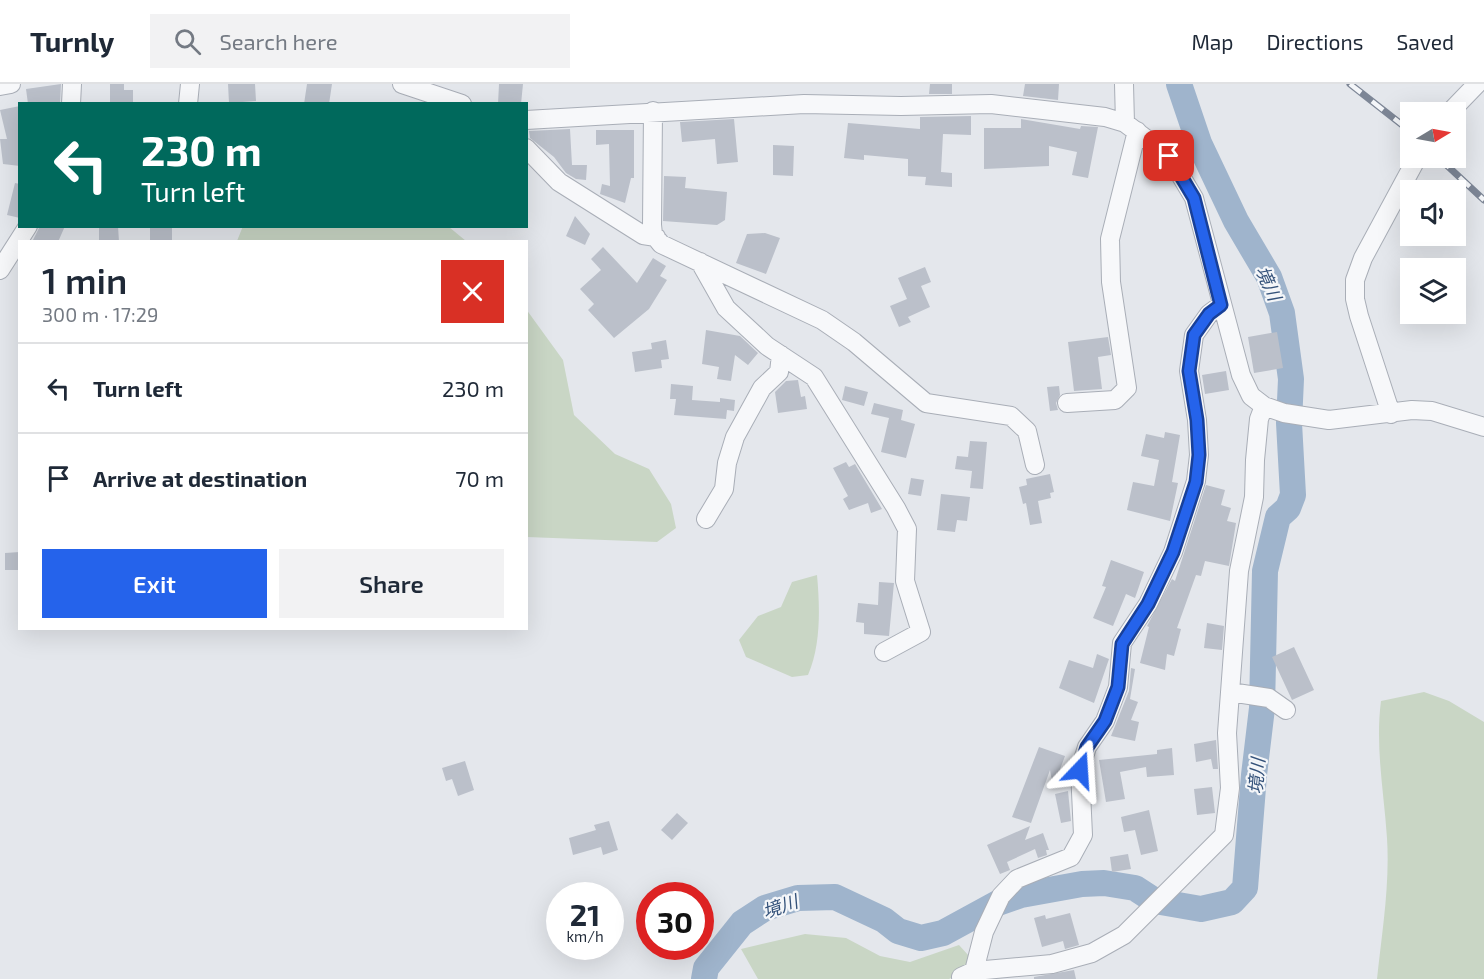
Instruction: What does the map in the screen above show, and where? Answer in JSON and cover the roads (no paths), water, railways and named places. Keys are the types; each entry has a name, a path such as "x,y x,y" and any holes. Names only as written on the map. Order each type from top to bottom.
{"street":[{"path":"0,86 10,84"},
{"path":"71,102 72,84"},
{"path":"188,102 190,84"},
{"path":"402,84 456,102"},
{"path":"1067,403 1115,400 1127,388 1111,282 1110,239 1131,127 1124,84"},
{"path":"1460,102 1477,84"},
{"path":"528,120 804,104 901,106 991,104 1105,117 1131,127 1169,156 1194,198 1241,375 1251,396 1264,406 1284,413 1316,419 1350,419 1412,410 1432,411 1484,427"},
{"path":"653,111 652,225 661,244 822,320 854,342 926,403 1011,416 1027,431 1035,465"},
{"path":"528,150 559,182 643,235 656,237"},
{"path":"1391,414 1359,316 1355,299 1355,280 1363,258 1412,168"},
{"path":"0,270 18,242"},
{"path":"700,262 726,308 767,346 814,377 907,529 905,581 921,632 884,652"},
{"path":"1221,305 1209,314 1194,335 1189,371 1197,420 1199,455 1196,482 1173,552 1148,604 1122,644 1118,687 1105,721 1087,747 1080,770 1083,835 1071,857 1017,879 997,905 968,974 1052,964 1092,953 1124,935 1224,835 1230,788 1227,733 1239,571 1254,497 1259,419 1264,406"},
{"path":"706,519 724,489 727,462 735,436 762,388 779,372 781,355"},
{"path":"1230,692 1263,697 1286,710"}],"waterway":[{"name":"境川","path":"704,979 706,968 742,923 765,908 798,898 835,897 884,920 898,931 921,938 943,933 998,903 1021,895 1082,884 1104,883 1135,888 1155,901 1201,909 1232,902 1245,888 1262,708 1265,571 1278,517 1288,508 1293,495 1289,423 1291,379 1282,313 1269,277 1236,221 1199,143 1179,84"}],"railway":[{"path":"1350,84 1400,123"},
{"path":"1450,168 1484,200"}]}
